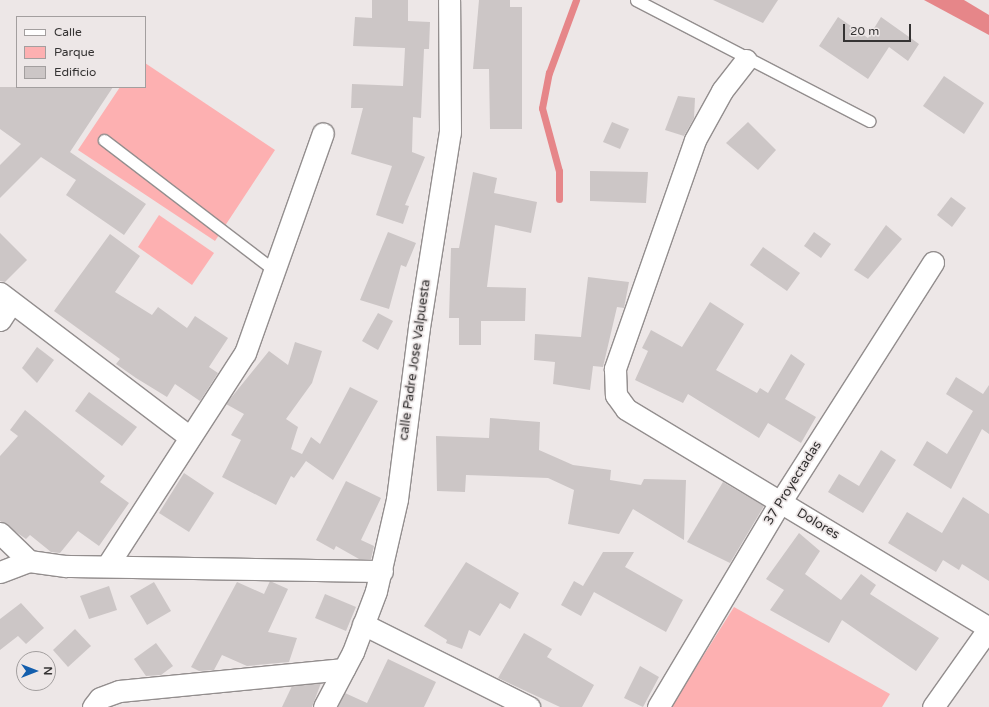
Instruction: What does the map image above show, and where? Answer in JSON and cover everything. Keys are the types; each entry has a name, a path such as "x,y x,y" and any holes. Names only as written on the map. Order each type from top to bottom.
{"street":[{"name":"calle Padre Jose Valpuesta","path":"324,707 344,669 363,624 382,571 397,499 418,327 450,132 449,0"},
{"name":"Dolores","path":"746,60 722,91 695,140 616,369 614,388 626,409 781,501 989,628"},
{"path":"107,566 246,353 323,133"},
{"name":"37 Proyectadas","path":"658,707 781,501 933,262"},
{"path":"4,305 190,437"},
{"path":"0,533 29,561"},
{"path":"0,572 29,561 66,566 382,571"},
{"path":"363,624 529,707"},
{"path":"933,707 989,628"},
{"path":"93,707 100,698 119,691 344,669"}],"lane":[{"path":"636,0 746,60 869,121"},
{"path":"104,140 274,270"}],"green space":[{"path":"146,64 275,150 215,241 78,150 119,88 146,88"},
{"path":"159,215 214,253 192,285 138,247"},
{"path":"734,607 890,694 882,707 671,707"}],"shaded area":[{"path":"924,0 964,0 989,15 989,35"}],"building":[{"path":"372,0 408,0 408,21 430,22 429,49 424,49 421,118 413,117 412,152 425,157 405,205 409,206 403,224 376,215 392,166 351,154 363,108 351,108 352,84 403,86 405,48 353,46 355,17 372,18"},
{"path":"479,0 510,0 510,7 522,7 522,129 490,129 489,69 473,69"},
{"path":"713,0 778,0 763,23"},
{"path":"838,17 868,38 881,17 919,44 908,61 889,47 868,79 819,46"},
{"path":"944,76 984,103 964,134 923,106"},
{"path":"0,87 112,88 70,152 146,204 124,235 66,195 76,180 41,157 0,198 0,165 21,144 0,129"},
{"path":"678,96 695,98 694,118 684,136 665,130"},
{"path":"612,122 629,129 620,149 603,142"},
{"path":"748,122 776,150 758,170 726,143"},
{"path":"590,171 648,172 646,203 590,201"},
{"path":"473,172 497,178 494,193 537,202 531,233 495,225 487,287 526,288 525,321 481,321 481,345 459,345 459,318 449,318 451,248 459,248"},
{"path":"951,197 966,208 952,227 937,215"},
{"path":"886,225 902,239 868,279 854,270"},
{"path":"388,232 416,243 406,267 401,265 389,309 360,300"},
{"path":"814,232 831,244 821,258 804,246"},
{"path":"0,233 27,260 5,282 0,281"},
{"path":"110,234 140,256 115,292 152,315 158,307 187,328 195,316 228,338 209,367 218,373 200,401 175,384 167,397 136,378 116,364 120,359 54,311"},
{"path":"763,247 800,273 787,291 750,265"},
{"path":"588,277 629,282 624,308 617,307 603,367 593,366 590,390 553,384 555,362 534,360 535,334 581,337"},
{"path":"710,302 744,324 716,370 757,393 760,388 768,393 791,354 805,364 785,399 816,417 801,443 768,423 759,438 688,394 683,403 635,380 648,351 642,348 651,330 682,347"},
{"path":"378,313 393,321 378,350 362,341"},
{"path":"295,342 322,351 312,383 286,419 298,427 291,449 302,454 311,437 320,444 350,387 378,401 333,480 306,461 294,478 291,476 276,505 222,477 241,440 231,435 244,414 226,404 269,351 288,365"},
{"path":"37,347 54,360 37,383 22,368"},
{"path":"956,377 983,394 989,385 989,434 982,429 951,489 913,465 927,441 947,454 973,411 946,394"},
{"path":"89,392 137,427 122,446 75,411"},
{"path":"25,410 105,476 100,482 129,503 99,546 78,531 60,553 51,552 30,535 26,539 0,521 0,456 18,436 10,430"},
{"path":"490,418 540,422 539,450 573,465 611,470 610,480 641,485 644,479 686,480 684,540 633,509 619,534 568,524 574,490 548,478 466,475 465,492 437,491 436,436 489,438"},
{"path":"881,450 896,460 863,513 828,492 839,474 859,486"},
{"path":"184,473 214,493 189,532 159,513"},
{"path":"346,481 381,498 361,540 374,546 371,559 359,559 336,546 334,550 316,540"},
{"path":"723,482 764,506 730,563 687,542"},
{"path":"963,497 989,514 989,581 962,564 959,570 943,560 936,572 888,543 907,512 942,533"},
{"path":"799,533 820,551 805,574 841,600 861,574 876,585 870,594 939,638 916,671 842,620 829,643 770,610 784,590 766,579"},
{"path":"603,552 634,552 625,567 683,600 666,632 594,592 581,616 561,605 574,581 583,586"},
{"path":"466,562 519,593 510,609 500,603 480,636 469,630 462,649 446,643 447,640 424,626"},
{"path":"270,581 288,589 268,632 297,638 289,662 247,666 222,655 214,670 199,671 191,667 237,582 264,594"},
{"path":"154,582 171,611 147,625 130,596"},
{"path":"109,586 117,610 89,619 80,596"},
{"path":"325,594 356,607 346,631 315,618"},
{"path":"21,603 44,628 26,644 18,636 0,650 0,619"},
{"path":"75,629 91,646 68,667 56,653 56,651 53,650"},
{"path":"524,633 552,649 547,657 594,685 582,707 560,707 498,678"},
{"path":"156,643 173,666 161,675 146,676 134,659"},
{"path":"388,659 436,682 424,707 338,707 345,693 367,703"},
{"path":"640,666 659,677 643,707 624,698"},
{"path":"321,683 312,707 282,707 292,686"}],"waterway":[{"path":"559,199 559,171 542,108 549,73 576,0"}]}
